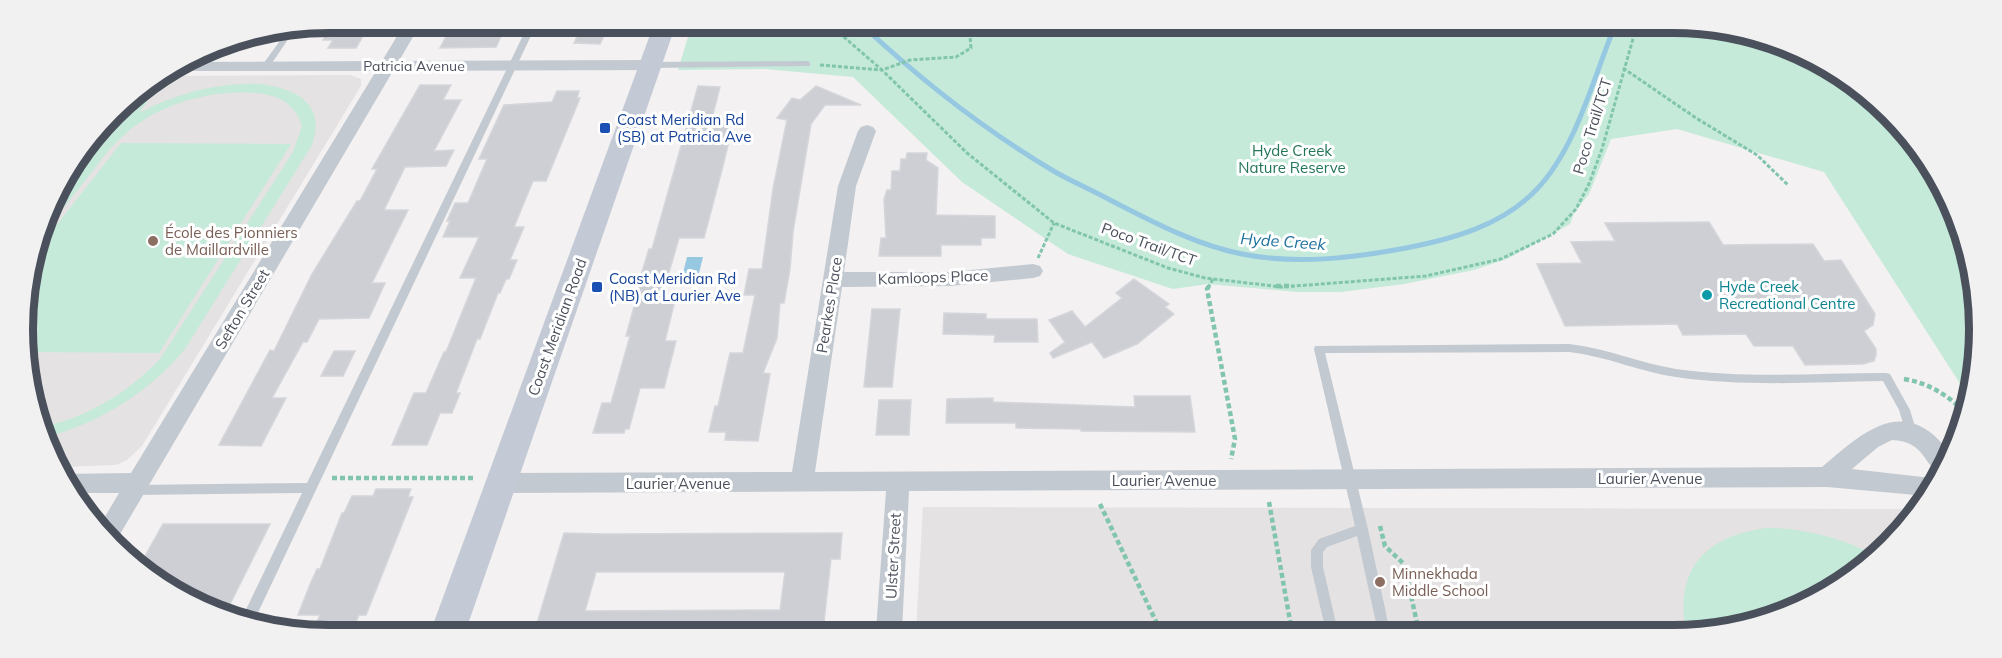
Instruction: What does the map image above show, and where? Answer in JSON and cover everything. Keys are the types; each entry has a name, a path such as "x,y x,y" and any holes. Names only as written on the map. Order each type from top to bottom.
{"main road":[{"name":"Coast Meridian Road","path":"449,625 487,481 661,65 664,33"}],"street":[{"name":"Sefton Street","path":"111,529 407,33"},
{"name":"Patricia Avenue","path":"192,67 661,65"},
{"name":"Pearkes Place","path":"802,482 847,186 867,131"},
{"name":"Kamloops Place","path":"833,280 950,279 1033,271"},
{"path":"1827,477 1876,436 1891,431 1911,433 1931,447 1939,457"},
{"name":"Laurier Avenue","path":"487,481 898,482 1827,477 1923,487"},
{"name":"Ulster Street","path":"889,625 898,482"},
{"path":"77,484 135,487"}],"lane":[{"path":"250,614 528,33"},
{"path":"265,67 287,36"},
{"path":"661,65 807,64"},
{"path":"1382,625 1351,479 1319,349 1569,348 1588,350 1652,369 1694,375 1886,377 1904,410 1911,433"},
{"path":"135,487 313,483"},
{"path":"1330,625 1317,567 1317,550 1323,543 1362,530"}],"path":[{"name":"Poco Trail/TCT","path":"839,33 882,70 967,153 1054,223 1168,268 1214,279 1282,287 1425,276 1501,259 1552,234 1576,209 1589,184 1602,149 1634,33"},
{"path":"807,64 882,70 910,60 956,57 971,48 970,33"},
{"path":"1623,68 1696,118 1751,150 1776,168 1788,185"},
{"path":"1033,271 1054,223"},
{"path":"1214,279 1207,289 1234,440 1232,459"},
{"path":"1886,377 1919,380 1935,388 1959,407"},
{"path":"313,483 487,481"},
{"path":"1907,500 1909,507"},
{"path":"1269,502 1291,625"},
{"path":"1100,504 1158,625"},
{"path":"1379,524 1385,546 1404,564 1417,625"}],"shaded area":[{"name":"École des Pionniers de Maillardville","path":"350,75 361,79 361,86 142,446 127,460 116,465 68,467 43,406 36,368 34,310 43,252 64,198 94,149 134,106 176,76"},
{"name":"Minnekhada Middle School","path":"923,507 1908,509 1868,552 1821,585 1768,609 1712,622 1673,625 916,625"}],"green space":[{"name":"Hyde Creek Nature Reserve","path":"689,33 1673,33 1712,36 1750,43 1804,64 1853,94 1896,134 1929,181 1953,234 1966,290 1969,329 1962,393 1959,382 1824,172 1677,129 1611,139 1589,194 1574,213 1570,224 1509,258 1474,270 1404,284 1341,292 1298,292 1208,284 1173,289 1068,254 962,182 853,77 765,69 678,70"},
{"path":"245,84 274,86 297,95 305,101 312,109 315,119 312,145 185,349 171,365 122,404 85,423 53,435 49,425 75,417 106,402 135,382 160,359 293,152 302,126 290,106 270,95 236,93 200,97 150,116 122,137 55,218 73,181 106,134 140,101 148,101 139,113 198,90"},
{"path":"121,143 291,144 159,353 34,352 33,329 36,290 49,235"},
{"path":"1765,528 1809,532 1851,544 1868,552 1821,585 1786,602 1750,615 1685,624 1683,611 1685,591 1690,574 1698,560 1725,539"}],"water":[{"path":"687,257 703,257 697,281 681,281"}],"building":[{"path":"327,33 365,33 356,48 328,48 333,40 323,40"},
{"path":"448,33 503,33 496,47 440,48"},
{"path":"579,33 605,33 600,44 574,43"},
{"path":"420,85 451,85 443,100 461,100 434,151 454,150 446,166 405,167 384,210 408,210 372,283 385,283 369,318 319,319 307,342 303,342 272,398 286,398 261,446 219,445 270,350 274,351 312,274 357,201 360,201 377,169 372,169"},
{"path":"698,86 720,87 712,118 731,118 724,145 728,145 704,238 679,238 661,300 675,300 665,341 676,341 664,388 640,388 629,429 625,429 624,433 593,433 602,403 611,403 630,336 626,336 640,285 638,285 649,249 652,249"},
{"path":"816,86 861,105 825,105 811,124 784,303 780,303 777,338 763,373 770,374 758,441 725,440 726,432 709,432 715,406 718,406 730,353 743,353 755,295 744,295 749,269 762,269 773,189 787,120 777,118 792,98 800,100"},
{"path":"557,91 579,91 577,98 580,98 546,181 533,181 514,227 524,227 510,260 517,260 509,279 506,279 498,293 480,339 477,339 456,393 460,393 452,413 440,413 427,445 392,445 414,393 426,393 446,352 476,278 460,278 479,237 443,237 455,203 468,203 487,159 479,159 504,105 552,102"},
{"path":"907,153 927,153 926,160 938,168 936,215 995,216 995,238 981,238 981,245 941,245 941,256 879,256 881,238 886,238 884,199 887,190 891,190 892,171 900,171 901,159 906,159"},
{"name":"Hyde Creek Recreational Centre","path":"1709,222 1723,245 1813,244 1824,261 1841,260 1875,314 1873,325 1864,331 1876,349 1874,361 1863,364 1805,365 1793,346 1754,346 1746,334 1683,335 1677,324 1565,326 1537,264 1582,263 1571,242 1615,241 1605,223"},
{"path":"1134,279 1169,304 1165,307 1174,314 1137,344 1104,358 1092,342 1053,358 1050,353 1065,342 1049,320 1072,311 1085,327 1122,298 1116,293"},
{"path":"872,309 900,309 892,387 864,387"},
{"path":"944,313 986,314 986,319 1037,319 1038,342 994,342 995,335 943,334"},
{"path":"334,351 355,351 343,376 321,376"},
{"path":"1134,396 1190,396 1195,432 1081,431 1081,429 1016,428 1016,423 946,423 947,399 993,398 993,402 1135,407"},
{"path":"879,400 911,400 909,435 876,435"},
{"path":"376,489 411,489 408,497 413,497 366,615 359,615 355,624 316,624 320,615 298,615 317,569 320,569 342,513 352,496 373,496"},
{"path":"163,524 270,524 229,607 181,585 143,559"},
{"path":"564,533 842,533 840,559 831,559 824,625 536,625","holes":["596,572 785,572 780,610 585,611"]}],"waterway":[{"name":"Hyde Creek","path":"871,33 955,104 1005,140 1064,177 1159,225 1208,245 1242,254 1304,260 1366,255 1442,240 1476,229 1524,202 1551,172 1563,154 1582,112 1612,33"}],"place":[{"name":"Coast Meridian Rd (SB) at Patricia Ave","path":"605,128"},
{"name":"École des Pionniers de Maillardville","path":"153,241"},
{"name":"Coast Meridian Rd (NB) at Laurier Ave","path":"597,287"},
{"name":"Hyde Creek Recreational Centre","path":"1707,295"},
{"name":"Minnekhada Middle School","path":"1380,582"}]}
